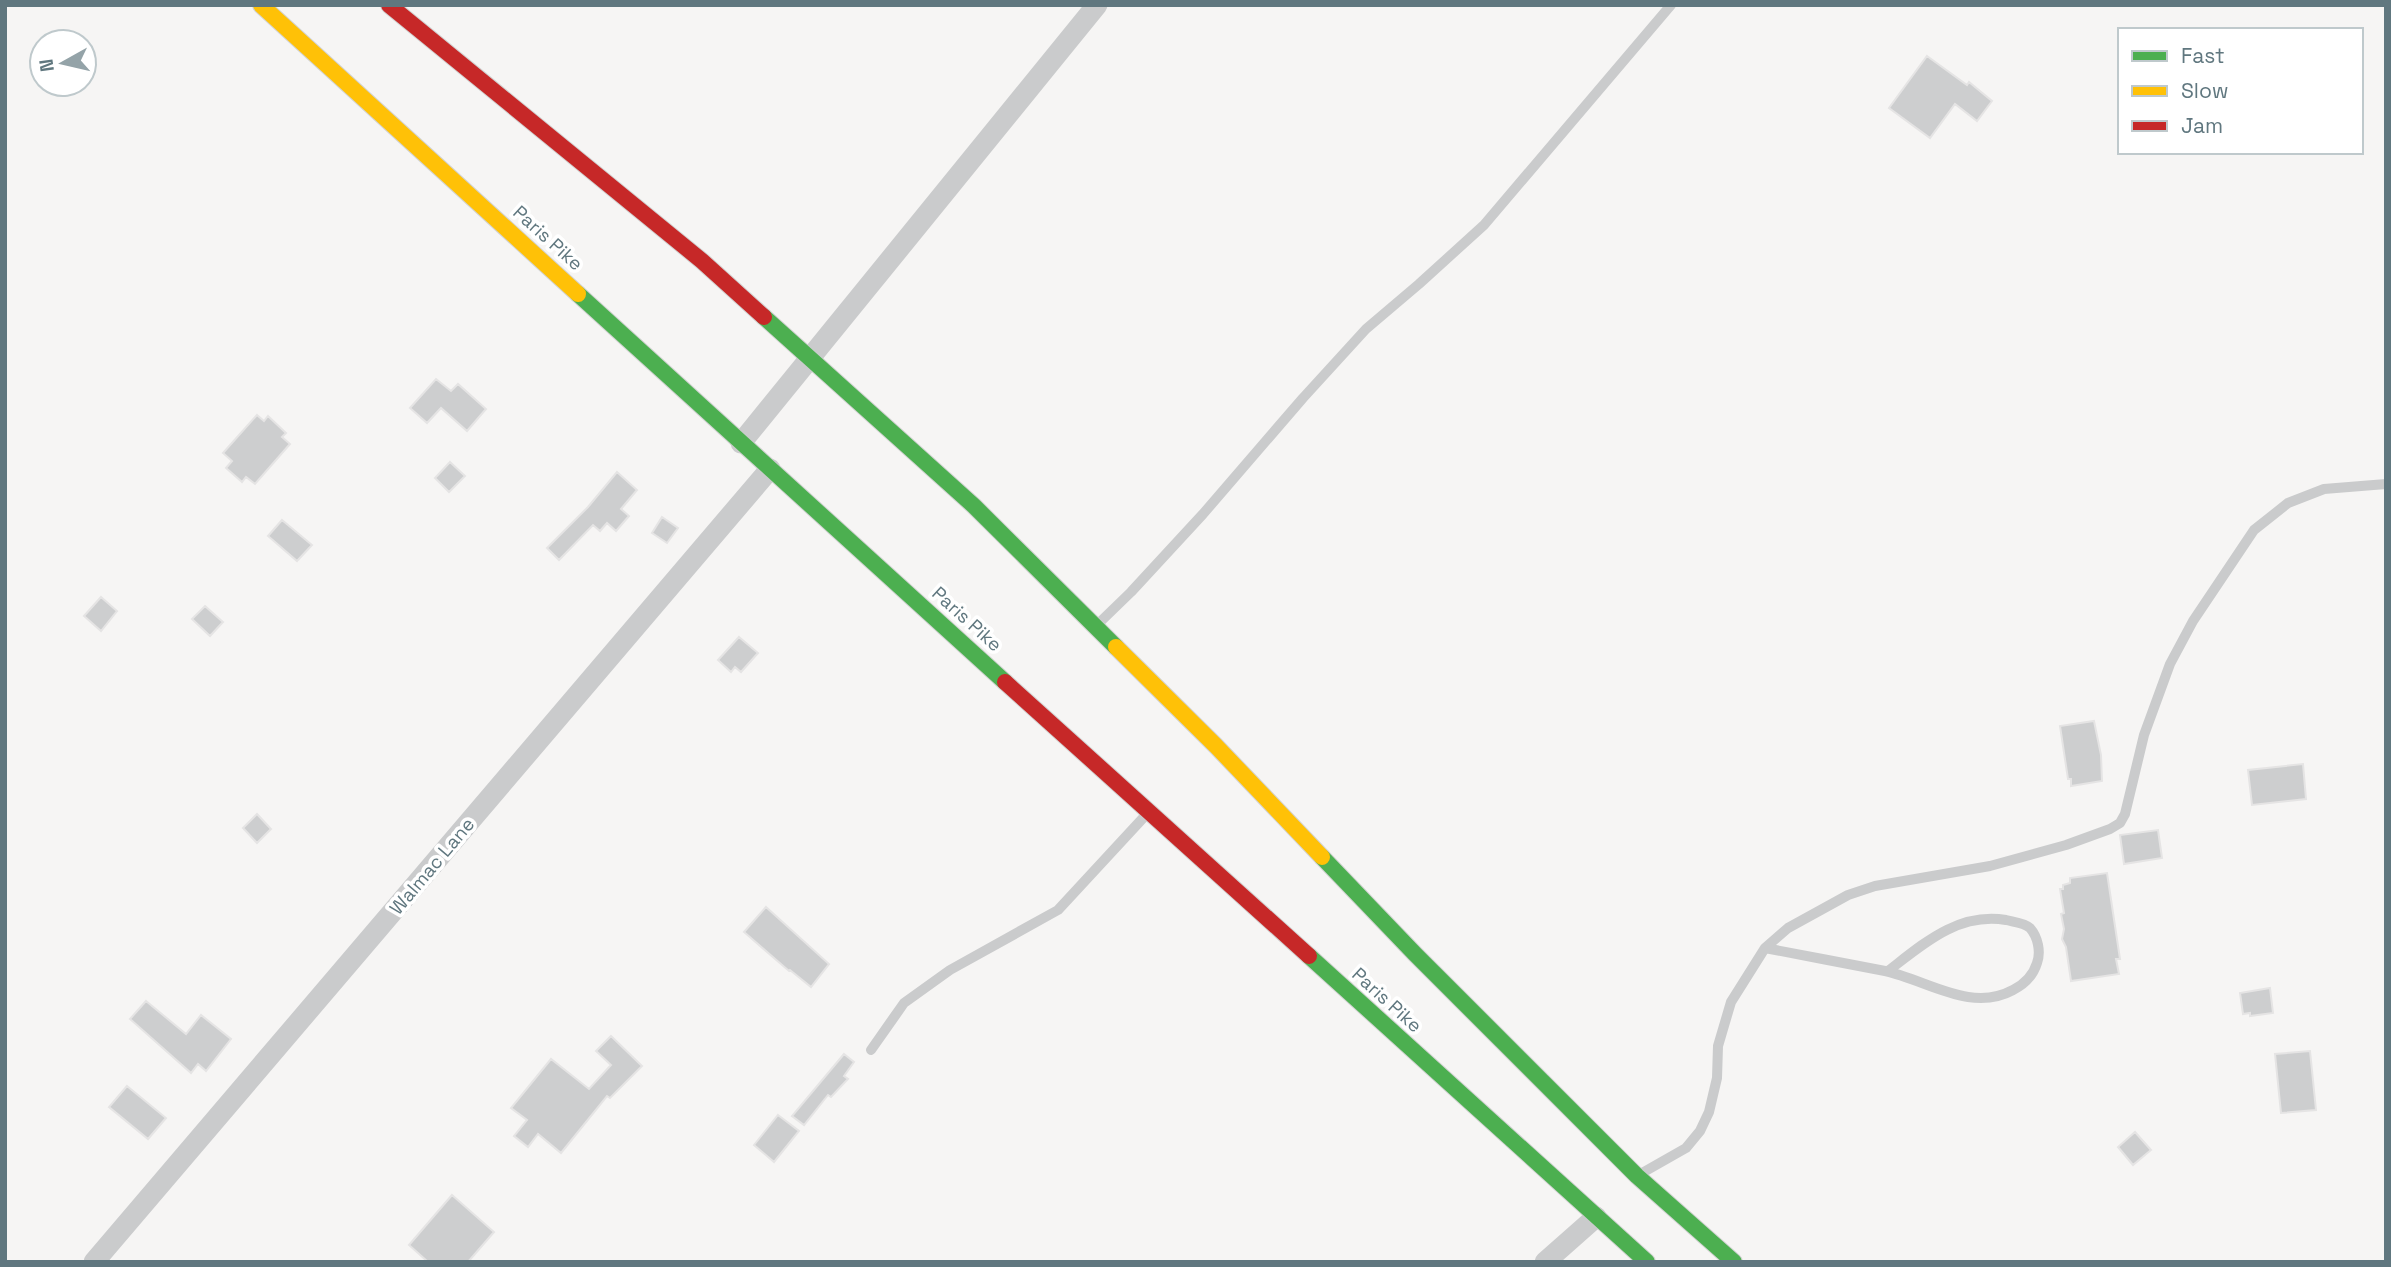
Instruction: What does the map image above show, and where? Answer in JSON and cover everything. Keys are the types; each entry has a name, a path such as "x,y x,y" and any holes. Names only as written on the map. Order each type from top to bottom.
{"highway":[{"name":"Paris Pike","path":"261,5 1149,812 1600,1213 1647,1262"},
{"path":"389,5 702,261 974,506 1216,746 1633,1180 1734,1262"}],"street":[{"path":"741,443 1097,5"},
{"name":"Walmac Lane","path":"94,1262 770,469"},
{"path":"1545,1262 1600,1213"}],"lane":[{"path":"1096,626 1203,514 1366,329 1484,225 1671,5"},
{"path":"1633,1180 1686,1148 1700,1131 1709,1112 1717,1078 1718,1046 1731,1002 1765,948 1788,928 1848,895 1875,886 1990,866 2066,845 2120,823 2125,814 2144,735 2170,664 2193,621 2254,530 2288,503 2323,489 2386,484"},
{"path":"871,1050 904,1003 950,970 1058,910 1149,812"},
{"path":"1765,948 1888,971 1953,994 1989,998 2010,992 2024,984 2035,971 2039,957 2036,937 2028,926 2015,922 1991,919 1962,922 1939,933 1888,971"}],"building":[{"path":"1927,56 1967,85 1969,82 1992,101 1977,121 1955,104 1930,138 1889,108"},
{"path":"436,379 451,391 458,384 486,409 467,431 441,408 427,423 410,408"},
{"path":"257,415 264,421 268,416 286,433 282,437 290,444 255,484 246,477 242,482 226,468 232,461 223,453"},
{"path":"450,462 465,476 449,492 435,478"},
{"path":"617,472 637,490 621,509 629,516 616,531 607,523 600,531 593,525 559,560 547,548 588,507"},
{"path":"662,517 678,528 667,543 652,533"},
{"path":"282,520 312,545 297,561 268,536"},
{"path":"101,597 117,611 101,631 84,616"},
{"path":"205,606 223,622 210,636 192,619"},
{"path":"739,637 758,653 741,672 735,667 731,672 718,660"},
{"path":"2094,721 2101,755 2102,781 2071,786 2060,726"},
{"path":"2303,764 2306,799 2252,805 2248,770"},
{"path":"257,814 271,829 257,843 243,828"},
{"path":"2158,830 2162,858 2124,864 2120,835"},
{"path":"2107,873 2120,959 2116,959 2119,974 2071,981 2066,947 2062,939 2064,929 2061,914 2064,913 2060,889 2070,883 2070,878"},
{"path":"766,907 829,964 811,987 744,932"},
{"path":"2270,988 2273,1013 2250,1016 2250,1013 2243,1014 2240,993"},
{"path":"146,1001 186,1034 201,1015 231,1039 206,1071 198,1064 191,1073 130,1019"},
{"path":"611,1036 642,1066 610,1098 607,1096 561,1153 538,1134 528,1147 514,1136 527,1120 511,1108 551,1059 589,1089 611,1065 596,1051"},
{"path":"2310,1051 2316,1110 2281,1113 2275,1054"},
{"path":"844,1054 854,1062 844,1076 848,1079 831,1097 828,1095 804,1125 792,1116"},
{"path":"127,1086 166,1118 148,1139 109,1107"},
{"path":"778,1115 799,1131 774,1162 754,1145"},
{"path":"2135,1132 2151,1150 2133,1165 2118,1147"},
{"path":"452,1195 494,1232 468,1262 428,1262 409,1245"}],"traffic: fast":[{"path":"578,294 1005,682"},
{"path":"764,317 974,506 1116,647"},
{"path":"1322,857 1637,1176 1734,1262"},
{"path":"1309,956 1647,1262"}],"traffic: slow":[{"path":"261,5 578,294"},
{"path":"1116,647 1322,857"}],"traffic: jam":[{"path":"389,5 702,261 764,317"},
{"path":"1005,682 1309,956"}]}
